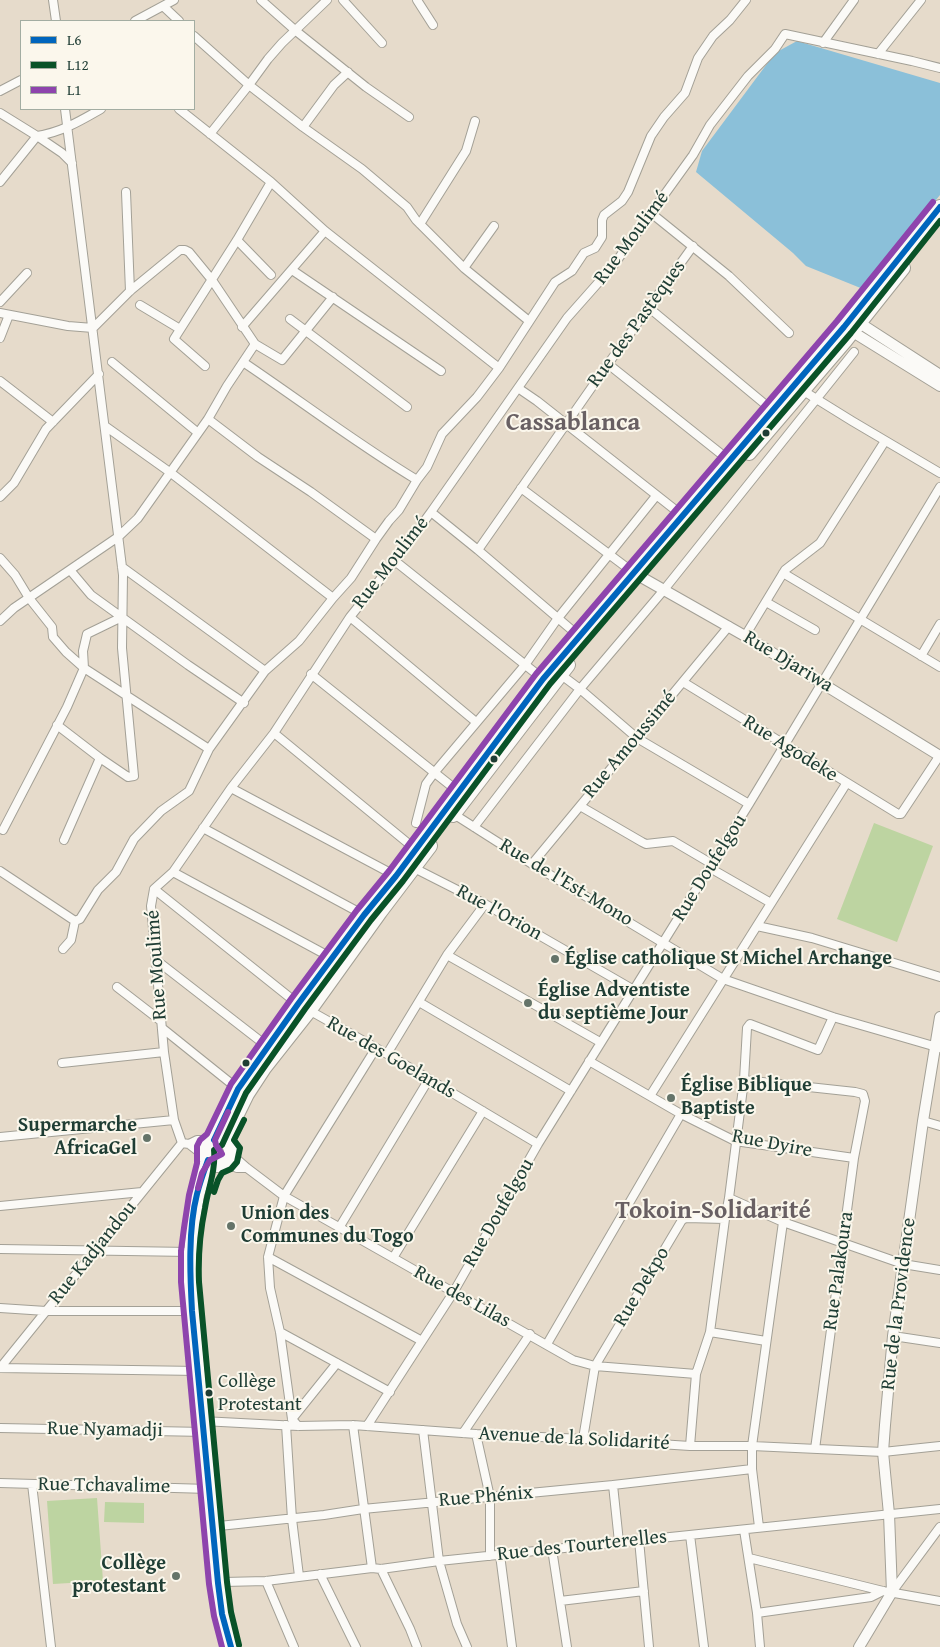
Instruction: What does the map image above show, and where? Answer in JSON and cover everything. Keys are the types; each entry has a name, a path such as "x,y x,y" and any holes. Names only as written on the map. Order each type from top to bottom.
{"highway":[{"path":"217,1140 238,1089 268,1047 303,1007 414,868 450,812 544,679 580,637 638,576 802,390 940,208"},
{"path":"462,795 638,576 683,516 772,410 852,325 940,222"},
{"path":"218,1160 206,1148 217,1140 237,1112 332,958 414,852 450,812"},
{"path":"217,1140 228,1144 197,1195 190,1252 192,1312 219,1526 224,1582 228,1608 238,1647"},
{"path":"218,1160 206,1187 197,1252 209,1489 222,1614 231,1647"}],"street":[{"path":"53,0 56,20"},
{"path":"137,20 174,0"},
{"path":"261,0 296,31 408,117"},
{"path":"210,134 268,59 327,0"},
{"path":"343,0 382,43"},
{"path":"416,0 433,25"},
{"path":"75,921 80,919 98,890 116,872 134,839 161,811 189,791 209,749 266,672 299,641 333,598 352,578 376,539 399,510 416,480 427,467 442,434 477,397 499,368 555,282 572,271 584,253 595,248 602,237 602,220 604,215 622,201 628,192 651,136 664,117 685,93 698,58 714,36 746,0"},
{"path":"854,0 823,43 940,68"},
{"path":"878,54 921,0"},
{"path":"163,6 178,20"},
{"name":"Rue Moulimé","path":"185,1144 174,1120 164,1052 151,906 154,889 174,872 231,788 274,733 350,617 396,561 567,318 613,266 694,155 710,125 748,76 775,49 785,34 823,43"},
{"path":"197,44 303,127 362,169 407,207 420,224 464,268 529,321"},
{"path":"303,127 328,93 348,72"},
{"path":"0,91 20,81"},
{"path":"57,724 100,758 128,777 134,776 122,648 122,567 65,110"},
{"path":"0,182 38,136 53,134 99,110"},
{"path":"180,110 271,182 325,231 499,368"},
{"path":"0,113 62,152 72,163"},
{"path":"420,224 466,151 474,121"},
{"path":"205,366 175,340 175,336 237,240 271,182"},
{"path":"126,192 130,291"},
{"path":"652,213 729,276 789,332"},
{"path":"464,268 494,226"},
{"path":"242,326 325,231"},
{"path":"237,240 272,275"},
{"name":"Rue des Pastèques","path":"478,550 693,246"},
{"path":"0,313 68,326 93,328 130,291 180,250 185,250 189,252 212,280 255,344 282,360 333,297"},
{"path":"292,270 440,371"},
{"path":"0,302 27,273"},
{"path":"140,305 180,329"},
{"path":"648,308 772,410"},
{"path":"0,338 9,315"},
{"path":"290,319 407,406"},
{"path":"852,325 940,375"},
{"path":"852,325 940,386"},
{"path":"0,621 14,608 118,537 138,518 208,419 255,344"},
{"path":"474,827 580,689 663,591 854,352"},
{"path":"112,362 198,432"},
{"path":"243,362 378,457 416,480"},
{"path":"608,364 730,460"},
{"path":"0,497 14,483 46,429 98,374"},
{"path":"0,381 53,422"},
{"path":"518,388 537,400 683,516"},
{"path":"802,390 940,473"},
{"path":"208,419 258,457 311,492 376,539"},
{"path":"105,426 171,473 333,598"},
{"path":"745,636 783,573 820,543 885,441"},
{"name":"Rue Doufelgou","path":"367,1426 453,1293 538,1144 600,1042 664,943 940,487"},
{"path":"521,488 638,576"},
{"path":"416,823 426,784 434,773 525,665 558,618 656,496"},
{"path":"431,512 580,637"},
{"path":"0,558 15,575 29,598 52,627 53,637 84,668 209,749"},
{"path":"396,561 544,679"},
{"path":"122,567 266,672"},
{"path":"70,570 91,595 244,703"},
{"path":"783,573 940,667"},
{"name":"Rue Djariwa","path":"638,576 729,626 940,755"},
{"path":"766,602 815,630"},
{"path":"2,830 67,707 84,668 83,651 86,634 122,617"},
{"path":"350,617 476,722"},
{"path":"921,656 940,624"},
{"name":"Rue Amoussimé","path":"532,864 729,626"},
{"path":"311,674 462,795"},
{"path":"560,674 636,738 749,804"},
{"name":"Rue Agodeke","path":"683,682 846,784 898,814 901,814 940,755"},
{"path":"274,733 409,844 414,852"},
{"path":"64,840 100,758"},
{"path":"650,1096 846,784"},
{"path":"231,788 396,876"},
{"path":"580,806 646,844 673,841 771,903"},
{"name":"Rue de l'Est-Mono","path":"450,812 532,864 723,979 833,1016 938,1047"},
{"path":"203,828 364,915"},
{"name":"Rue l'Orion","path":"414,868 485,904 634,990"},
{"path":"0,871 75,921"},
{"path":"174,872 332,958"},
{"name":"Rue des Goelands","path":"154,889 303,1007 430,1079 538,1144"},
{"path":"387,1054 447,955 485,904"},
{"path":"63,949 71,940 75,921"},
{"path":"757,926 812,938 940,977"},
{"path":"447,955 600,1042"},
{"path":"156,960 268,1047"},
{"path":"117,987 238,1089"},
{"path":"419,1002 571,1091"},
{"path":"690,1446 696,1374 710,1332 729,1198 744,1080 747,1028 750,1024 818,1050 833,1016"},
{"name":"Rue de la Providence","path":"888,1591 889,1514 882,1452 893,1336 923,1121 938,1047 940,1017"},
{"path":"298,1426 292,1419 280,1332 270,1288 268,1257 284,1196 376,1048"},
{"path":"62,1063 164,1052"},
{"name":"Rue Dyire","path":"589,1061 681,1114 735,1141 854,1158"},
{"path":"339,1228 430,1079"},
{"name":"Rue Palakoura","path":"744,1080 855,1092 863,1094 865,1101 854,1158 815,1449"},
{"path":"393,1258 483,1111"},
{"path":"547,1344 681,1114"},
{"path":"0,1137 174,1120"},
{"path":"923,1121 940,1126"},
{"path":"185,1144 197,1140 217,1140"},
{"path":"185,1144 218,1160"},
{"name":"Rue Kadjandou","path":"0,1368 142,1192 185,1144"},
{"name":"Rue des Lilas","path":"218,1160 237,1168 247,1168 284,1196 573,1360 595,1366 696,1374"},
{"path":"0,1206 142,1192"},
{"path":"729,1198 783,1222 903,1264 940,1270"},
{"name":"Rue Dekpo","path":"595,1366 683,1218 725,1218"},
{"path":"759,1527 752,1469 752,1446 783,1222"},
{"path":"0,1249 190,1252"},
{"path":"268,1257 422,1341"},
{"path":"0,1308 46,1311 192,1312"},
{"path":"280,1332 390,1392"},
{"path":"710,1332 766,1341"},
{"path":"463,1433 530,1334"},
{"path":"893,1336 940,1343"},
{"path":"292,1419 337,1363"},
{"path":"583,1439 595,1366"},
{"path":"0,1368 198,1371"},
{"path":"286,1425 292,1518 299,1576"},
{"path":"354,1425 363,1509 372,1568"},
{"name":"Avenue de la Solidarité","path":"206,1427 354,1425 690,1446 752,1446 882,1452 940,1446"},
{"name":"Rue Nyamadji","path":"0,1428 206,1427"},
{"path":"423,1430 439,1561 457,1624 467,1647"},
{"path":"476,1434 490,1497 490,1556"},
{"name":"Rue Phénix","path":"219,1526 363,1509 613,1485 752,1469"},
{"name":"Rue Tchavalime","path":"0,1483 209,1489"},
{"path":"32,1484 51,1647"},
{"path":"613,1485 619,1542"},
{"name":"Rue des Tourterelles","path":"224,1582 266,1580 372,1568 381,1569 439,1561 940,1509"},
{"path":"859,1647 888,1591 940,1527"},
{"path":"744,1530 757,1613 760,1647"},
{"path":"690,1535 704,1647"},
{"path":"639,1540 649,1647"},
{"path":"552,1549 567,1647"},
{"path":"500,1555 512,1647"},
{"path":"749,1558 888,1591 940,1601"},
{"path":"381,1569 417,1647"},
{"path":"320,1574 356,1647"},
{"path":"266,1580 294,1647"},
{"path":"560,1601 644,1591"},
{"path":"757,1613 871,1597 888,1591"}],"green space":[{"path":"874,823 933,846 897,942 837,919"},
{"path":"97,1498 103,1581 53,1584 47,1501"},
{"path":"105,1502 144,1503 144,1523 104,1522"}],"water":[{"path":"797,41 940,83 940,195 863,289 806,266 696,172 702,151 775,53"}],"transit line":[{"name":"L1","path":"222,1647 214,1616 209,1584 181,1282 181,1251 189,1195 197,1163 197,1146 200,1140 207,1134 231,1084 291,999 536,674 837,321 933,202"},
{"name":"L6","path":"214,1140 238,1089 298,1004 543,679 844,327 940,207"},
{"name":"L12","path":"239,1645 231,1612 227,1582 199,1282 199,1254 203,1217 213,1172 214,1150 222,1145 246,1093 305,1009 550,684 851,333 940,221"},
{"name":"L1","path":"198,1188 202,1173 210,1160 222,1154 215,1140 228,1112"},
{"name":"L12","path":"214,1192 222,1173 231,1169 237,1162 240,1148 234,1140 244,1120"},
{"name":"L6","path":"208,1160 197,1194 192,1222 190,1252 191,1297 218,1583 222,1614 231,1647"}],"place":[{"name":"Église catholique St Michel Archange","path":"555,959"},
{"name":"Église Adventiste du septième Jour","path":"528,1003"},
{"name":"Église Biblique Baptiste","path":"671,1098"},
{"name":"Supermarche AfricaGel","path":"147,1138"},
{"name":"Union des Communes du Togo","path":"231,1226"},
{"name":"Collège Protestant","path":"209,1393"},
{"name":"Collège protestant","path":"176,1576"}],"district":[{"name":"Cassablanca","path":"573,424"},
{"name":"Tokoin-Solidarité","path":"713,1212"}]}
